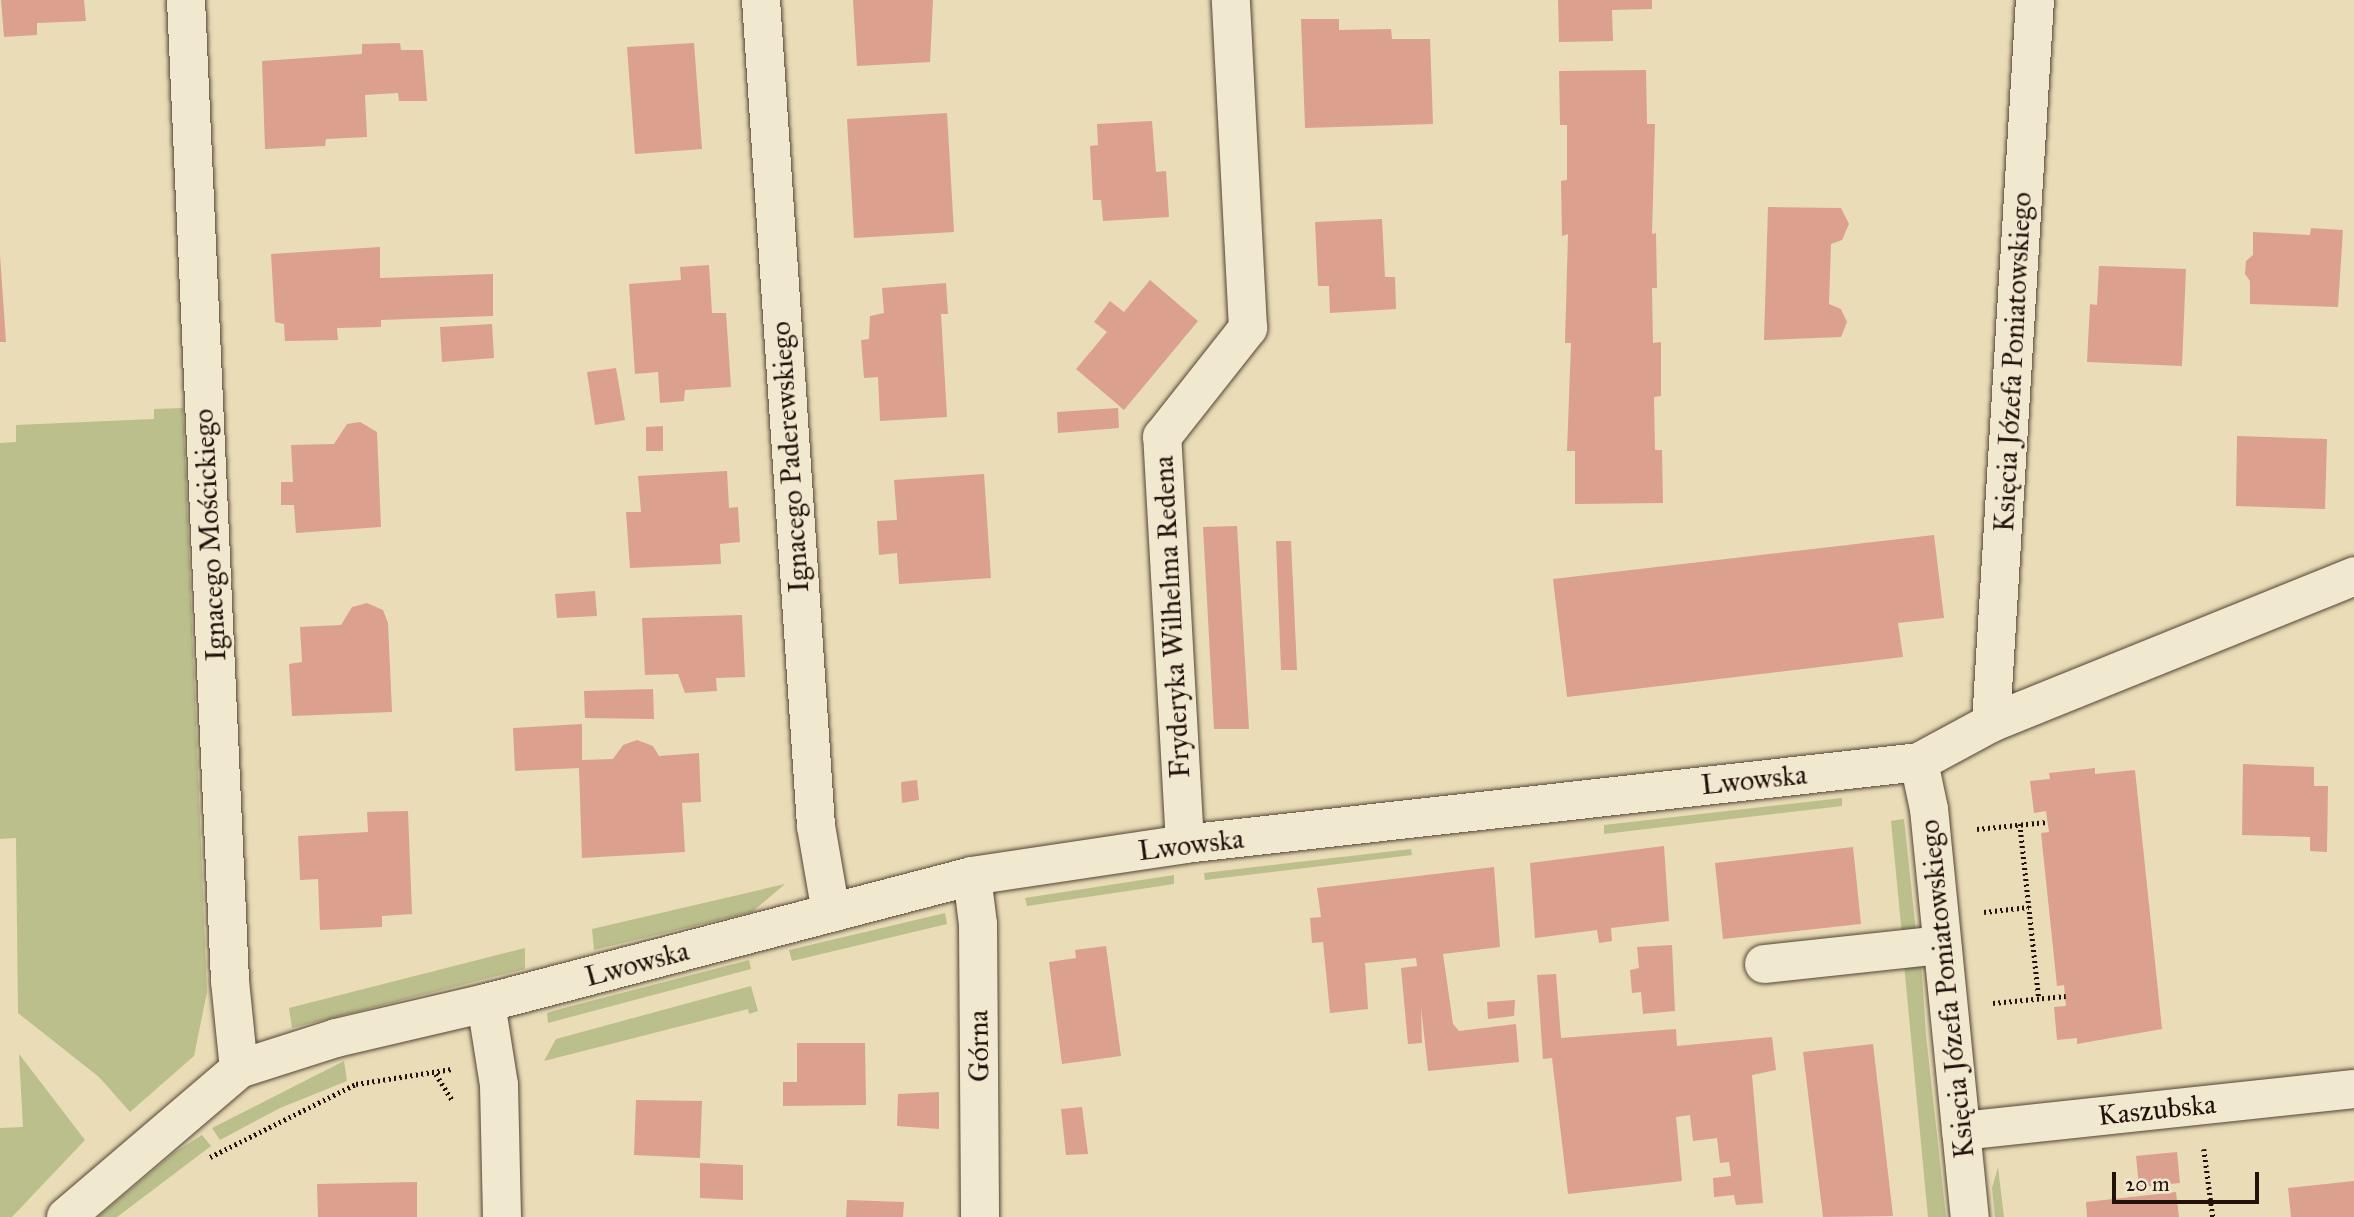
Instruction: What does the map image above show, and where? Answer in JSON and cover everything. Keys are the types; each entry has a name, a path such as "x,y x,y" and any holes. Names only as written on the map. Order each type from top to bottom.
{"street":[{"name":"Ignacego Mościckiego","path":"186,0 228,954 239,1069"},
{"name":"Ignacego Paderewskiego","path":"761,0 816,826 831,913"},
{"name":"Fryderyka Wilhelma Redena","path":"1185,844 1162,437 1248,328 1231,0"},
{"name":"Księcia Józefa Poniatowskiego","path":"1991,723 2035,0"},
{"name":"Lwowska","path":"66,1217 239,1069 336,1038 486,1003 972,876 1185,844 1919,762 1991,723 2354,576"},
{"name":"Księcia Józefa Poniatowskiego","path":"1919,762 1929,809 1970,1217"},
{"name":"Górna","path":"972,876 978,924 981,1217"},
{"path":"1764,964 1942,945"},
{"path":"486,1003 494,1056 502,1217"},
{"name":"Kaszubska","path":"1961,1131 2354,1089"}],"path":[{"path":"1974,830 2047,822"},
{"path":"2020,824 2039,998"},
{"path":"1981,912 2029,907"},
{"path":"1978,1005 2066,996"},
{"path":"198,1166 264,1127 356,1084 436,1074 494,1056"},
{"path":"2202,1134 2213,1217"}],"green space":[{"path":"183,408 207,992 194,1056 130,1112 99,1077 18,1013 16,838 0,839 0,443 16,442 16,425 154,419 154,409"},
{"path":"1842,798 1842,806 1604,834 1604,825"},
{"path":"1904,819 1916,932 1902,935 1891,821"},
{"path":"1411,849 1412,855 1205,880 1204,873"},
{"path":"1174,875 1174,884 1027,906 1025,898"},
{"path":"785,884 752,912 594,950 592,929"},
{"path":"945,913 947,924 792,961 789,950"},
{"path":"525,948 525,969 292,1028 289,1008"},
{"path":"749,960 751,969 548,1023 547,1013"},
{"path":"1921,961 1926,1035 1946,1217 1928,1217 1904,964"},
{"path":"751,986 758,1011 749,1014 748,1009 544,1061 556,1039"},
{"path":"19,1054 85,1140 12,1217 0,1217 0,1128 23,1127"},
{"path":"344,1061 347,1081 280,1108 220,1140 212,1128"},
{"path":"202,1135 211,1146 117,1217 98,1217 175,1152"},
{"path":"1998,1167 2004,1217 1995,1217 1992,1188"}],"building":[{"path":"1,0 84,0 86,21 37,23 37,35 4,37"},
{"path":"853,0 933,0 930,62 857,66"},
{"path":"1558,0 1652,0 1652,9 1612,10 1613,41 1559,42"},
{"path":"1301,19 1339,19 1339,30 1391,29 1392,39 1430,39 1433,124 1305,128"},
{"path":"400,43 401,50 423,50 427,101 399,101 398,93 365,95 367,137 326,139 325,146 265,149 262,61 362,54 362,44"},
{"path":"694,43 702,149 635,154 627,47"},
{"path":"1646,70 1647,124 1655,124 1652,234 1656,233 1657,288 1652,288 1653,343 1661,342 1661,396 1654,397 1655,450 1662,450 1663,503 1575,504 1575,451 1567,451 1571,343 1565,343 1568,234 1562,236 1561,181 1567,180 1567,125 1560,125 1559,71"},
{"path":"947,113 954,232 854,238 847,119"},
{"path":"1152,121 1156,172 1166,171 1169,217 1103,221 1101,200 1093,200 1090,146 1098,145 1097,124"},
{"path":"1768,207 1841,208 1849,224 1842,240 1831,244 1829,304 1841,309 1847,322 1841,337 1764,340"},
{"path":"1382,219 1385,277 1395,277 1396,309 1330,313 1329,286 1318,286 1315,222"},
{"path":"2311,228 2343,230 2338,307 2250,304 2250,281 2245,274 2246,261 2253,255 2253,232 2310,235"},
{"path":"380,247 380,278 493,274 493,316 381,320 381,327 337,328 338,340 285,341 284,324 275,322 271,254"},
{"path":"0,255 6,342 0,342"},
{"path":"709,265 712,313 726,313 731,387 685,390 684,401 660,403 658,372 635,374 629,284 681,280 680,267"},
{"path":"2099,266 2186,269 2182,366 2087,362 2090,304 2097,305"},
{"path":"1150,280 1198,321 1124,410 1076,369 1107,332 1094,322 1110,301 1124,312"},
{"path":"946,283 948,314 941,314 947,417 880,421 878,377 864,378 861,340 869,339 870,316 884,313 882,288"},
{"path":"492,324 494,358 442,362 440,327"},
{"path":"616,368 625,420 595,425 587,372"},
{"path":"1118,408 1119,428 1058,433 1057,412"},
{"path":"360,422 377,432 381,527 296,533 294,505 281,505 281,482 293,482 291,445 334,444 347,424"},
{"path":"663,426 663,451 646,451 646,427"},
{"path":"2237,436 2327,439 2325,509 2236,506"},
{"path":"727,471 729,508 738,507 740,542 720,544 721,564 630,568 626,512 641,512 638,476"},
{"path":"984,474 991,578 899,584 897,553 879,555 877,521 897,520 894,480"},
{"path":"1237,526 1249,729 1214,729 1203,527"},
{"path":"1934,535 1944,618 1898,623 1903,657 1567,697 1553,579"},
{"path":"1276,541 1291,541 1297,670 1281,670"},
{"path":"595,591 597,616 557,618 555,594"},
{"path":"367,603 383,610 388,623 392,712 292,716 289,664 302,662 300,627 341,625 352,607"},
{"path":"742,615 745,677 716,678 717,691 685,693 678,674 645,675 642,618"},
{"path":"653,689 654,719 585,718 584,691"},
{"path":"582,724 582,760 613,759 623,745 637,740 653,746 659,756 699,753 701,802 682,803 685,852 582,858 579,768 515,771 513,728"},
{"path":"2243,764 2314,767 2314,786 2328,786 2327,852 2310,851 2310,837 2242,835"},
{"path":"2095,768 2095,774 2135,770 2162,1029 2077,1044 2077,1038 2057,1040 2054,1007 2066,1006 2064,985 2057,986 2041,833 2049,832 2046,811 2034,813 2030,781 2050,779 2049,773"},
{"path":"917,780 919,800 902,803 901,782"},
{"path":"408,811 412,914 382,916 382,927 320,930 318,879 300,880 298,836 368,832 367,812"},
{"path":"1664,846 1669,921 1611,928 1612,941 1599,943 1597,930 1535,938 1530,863"},
{"path":"1853,847 1861,924 1723,939 1715,863"},
{"path":"1494,867 1500,947 1443,954 1453,1024 1459,1031 1516,1024 1519,1062 1428,1071 1421,1007 1422,1043 1408,1044 1401,968 1417,966 1416,958 1365,963 1368,1009 1330,1013 1323,942 1312,943 1310,918 1321,917 1317,888"},
{"path":"1672,945 1675,1011 1643,1014 1641,992 1632,993 1630,970 1639,968 1637,947"},
{"path":"1106,946 1121,1056 1062,1064 1049,962 1076,958 1075,950"},
{"path":"1556,974 1561,1038 1676,1029 1677,1046 1772,1037 1776,1070 1752,1075 1763,1203 1736,1205 1734,1195 1714,1197 1713,1178 1731,1176 1729,1162 1720,1163 1717,1138 1693,1141 1690,1115 1676,1117 1682,1181 1568,1194 1552,1058 1543,1059 1537,975"},
{"path":"1515,1000 1514,1016 1488,1019 1487,1002"},
{"path":"797,1043 865,1043 866,1105 783,1106 783,1082 797,1082"},
{"path":"1873,1044 1893,1216 1823,1217 1803,1052"},
{"path":"939,1092 939,1129 897,1126 898,1094"},
{"path":"636,1100 702,1101 700,1158 634,1155"},
{"path":"1082,1107 1088,1154 1066,1155 1061,1109"},
{"path":"2177,1152 2180,1183 2139,1187 2136,1156"},
{"path":"700,1163 743,1165 743,1200 700,1198"},
{"path":"2354,1181 2354,1217 2291,1217 2288,1188"},
{"path":"417,1182 417,1217 318,1217 317,1184"},
{"path":"2176,1192 2179,1217 2087,1217 2086,1202"},
{"path":"847,1200 904,1202 903,1217 846,1217"}]}
